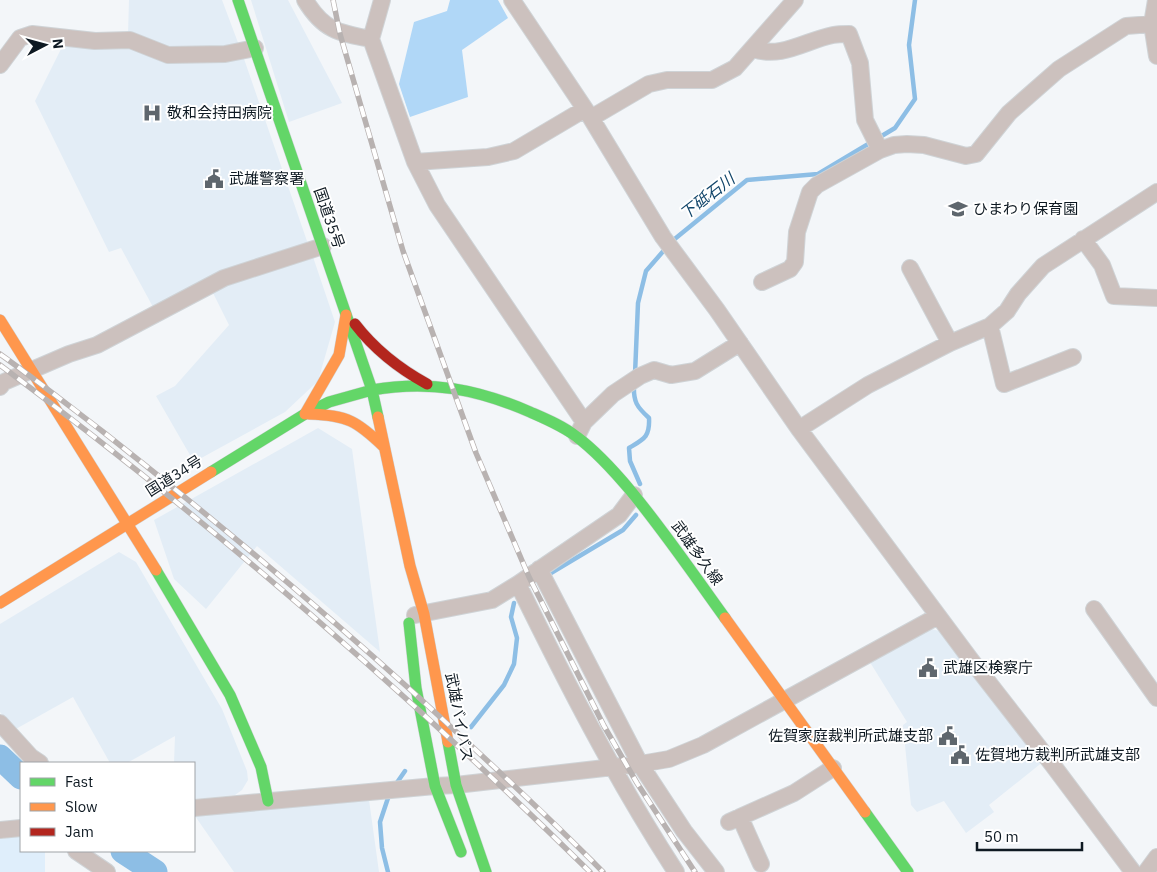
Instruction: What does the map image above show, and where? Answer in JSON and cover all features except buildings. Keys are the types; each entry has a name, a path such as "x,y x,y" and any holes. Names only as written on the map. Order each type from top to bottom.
{"main road":[{"name":"国道35号","path":"238,0 372,390"},
{"path":"346,312 369,343 398,368 427,384"},
{"path":"305,414 339,355 346,312"},
{"path":"0,320 176,601 230,695 261,766 268,801"},
{"name":"武雄多久線","path":"372,390 394,385 427,384 478,392 516,405 557,424 581,429 651,515 908,872"},
{"name":"国道34号","path":"0,603 305,414 329,402 372,390"},
{"name":"武雄バイパス","path":"372,390 410,566 416,688 435,786 465,863"},
{"path":"305,414 330,414 347,417 364,428 384,447"},
{"name":"武雄バイパス","path":"410,566 412,609 456,785 486,872"}],"street":[{"path":"305,0 314,15 340,34 371,40"},
{"path":"382,0 371,40 415,162 437,205 581,429 612,394 634,379 654,370 671,375 695,370 740,344"},
{"path":"512,0 588,114 667,243 799,429 938,616 1133,872"},
{"path":"415,162 488,156 514,151 649,84 668,80 712,80 735,68 795,0"},
{"path":"1156,0 1152,24 1157,56"},
{"path":"762,282 790,269 795,262 797,232 810,192 817,185 880,150 894,145 924,145 966,156 976,154 1009,113 1059,69 1126,26 1152,24"},
{"path":"0,65 20,38 32,34 94,41 130,40 168,55 225,54 255,48"},
{"path":"754,48 764,53 794,48 833,35 849,34 860,63 865,120 880,150"},
{"path":"799,429 868,385 950,343 990,326 1007,311 1018,294 1043,266 1157,192"},
{"path":"1083,239 1102,265 1114,296 1157,298"},
{"path":"0,387 4,382 69,354 97,345 224,278 323,246"},
{"path":"910,268 950,343"},
{"path":"990,326 1004,384 1073,357"},
{"path":"412,609 492,600 619,515 634,495"},
{"path":"539,569 640,764 684,832 716,872"},
{"path":"518,584 564,678 676,872"},
{"path":"1094,609 1157,698"},
{"path":"195,808 456,785 640,764 668,759 703,745 938,616"},
{"path":"0,723 31,757 38,762"},
{"path":"761,864 734,819 794,793 833,768"},
{"path":"0,830 20,828"},
{"path":"77,852 107,872"},
{"path":"1146,872 1157,858"}],"shaded area":[{"path":"129,0 222,0 240,48 165,49 128,34"},
{"path":"251,0 288,0 342,103 289,122"},
{"path":"450,0 498,0 508,18 462,50 468,97 410,117 399,84 414,22 447,11"},
{"path":"62,47 129,47 243,56 308,244 153,307 121,248 109,252 35,101"},
{"path":"312,254 335,322 318,381 285,412 194,462 156,396 175,386 229,325 212,291"},
{"path":"318,428 352,449 380,652 257,546 206,609 174,579 154,520"},
{"path":"119,552 136,562 222,709 247,771 248,780 242,790 235,795 195,799 195,762 174,762 175,736 129,762 109,762 73,697 14,730 0,712 0,624"},
{"path":"931,629 944,632 1044,761 989,805 994,812 966,833 944,801 917,812 911,805 903,725 907,722 868,659 922,630"},
{"path":"369,800 379,872 234,872 195,816"},
{"path":"20,836 20,852 45,852 45,872 0,872 0,839"}],"waterway":[{"name":"下砥石川","path":"671,242 747,180 818,174 895,128 915,99 909,45 915,0"},
{"name":"下砥石川","path":"635,374 638,303 646,271 666,248"},
{"name":"下砥石川","path":"634,384 634,395 637,404 641,411 649,418 645,437 629,448 630,461 640,484"},
{"name":"下砥石川","path":"551,573 623,530 636,515"},
{"name":"下砥石川","path":"471,727 504,685 514,664 517,638 511,617 514,603"},
{"path":"0,757 20,776"},
{"name":"下砥石川","path":"396,784 405,771"},
{"name":"下砥石川","path":"388,872 382,848 380,822 389,795"},
{"path":"125,852 155,872"}],"railway":[{"path":"333,0 340,34 403,251 476,453 529,577 604,726 637,783 695,872"},
{"path":"0,354 102,431 299,592 462,737 603,872"},
{"path":"0,365 154,484 304,608 449,738 590,872"}],"traffic: fast":[{"path":"238,0 372,390 378,417"},
{"path":"372,390 414,386 472,392 530,412 572,433 598,455 630,490 667,537 725,618"},
{"path":"211,472 305,414 329,402 372,390"},
{"path":"156,570 230,695 261,767 268,801"},
{"path":"409,623 416,688 435,786 461,852"},
{"path":"448,742 456,785 486,872"},
{"path":"865,812 908,872"}],"traffic: slow":[{"path":"305,414 339,355 346,315"},
{"path":"0,320 156,570"},
{"path":"309,414 333,416 351,421 384,447"},
{"path":"378,417 410,566 424,614 448,742"},
{"path":"0,603 211,472"},
{"path":"725,618 865,812"}],"traffic: jam":[{"path":"355,324 388,358 406,372 427,384"}],"place":[{"name":"敬和会持田病院","path":"152,113"},
{"name":"武雄警察署","path":"214,179"},
{"name":"ひまわり保育園","path":"958,209"},
{"name":"武雄区検察庁","path":"928,668"},
{"name":"佐賀家庭裁判所武雄支部","path":"948,736"},
{"name":"佐賀地方裁判所武雄支部","path":"960,755"}]}
